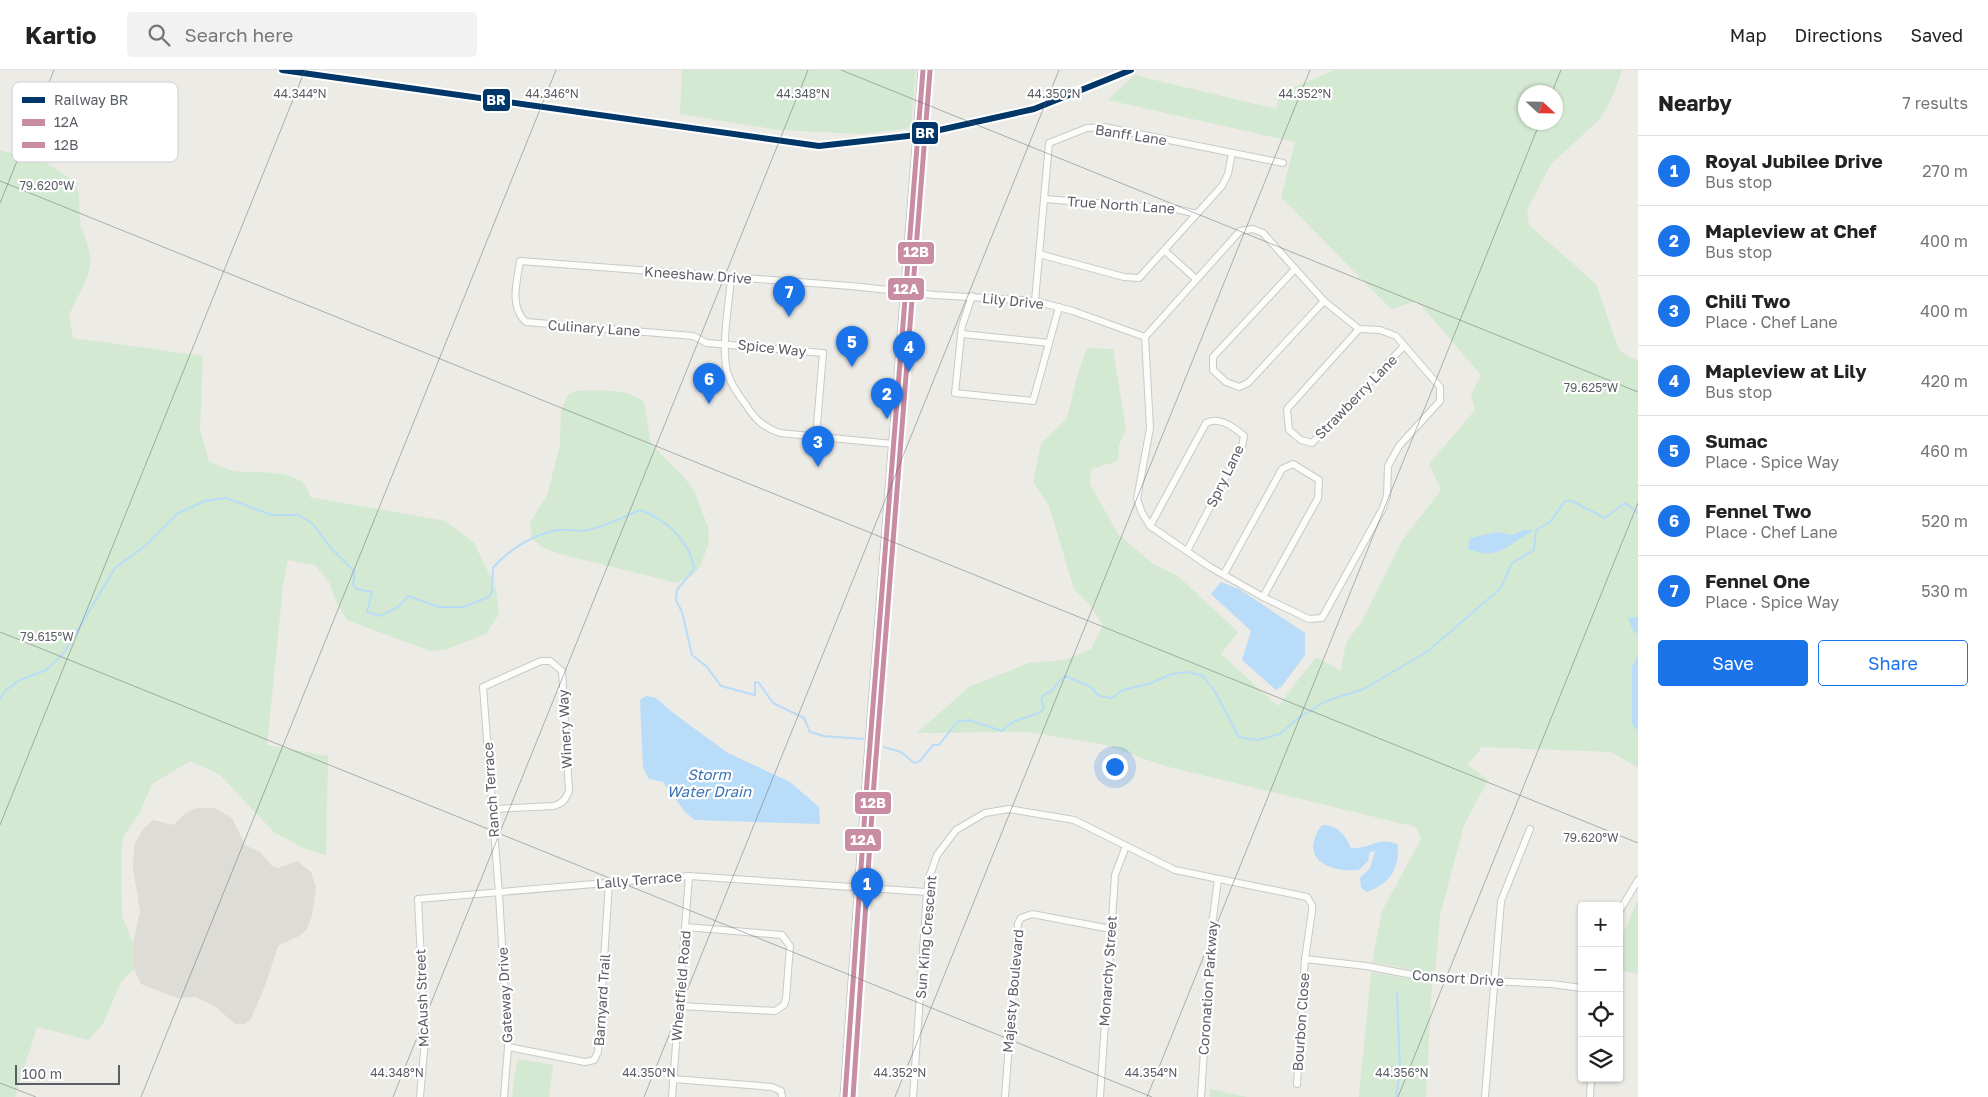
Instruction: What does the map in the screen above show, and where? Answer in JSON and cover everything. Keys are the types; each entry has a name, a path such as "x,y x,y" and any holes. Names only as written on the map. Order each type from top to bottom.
{"main road":[{"path":"845,1097 893,444 923,70"}],"street":[{"name":"Banff Lane","path":"1035,301 1049,143 1087,128 1104,127 1283,163"},
{"path":"1040,254 1135,279 1142,276 1225,181 1232,153"},
{"name":"True North Lane","path":"1044,199 1176,209 1197,214"},
{"path":"1253,229 1263,233 1324,301 1360,328 1380,330 1396,336 1440,386 1440,401 1399,446 1388,466 1387,496 1357,556 1322,618 1309,619 1262,597 1150,526 1142,513 1137,499 1150,428 1145,336 1196,279 1240,231 1253,229"},
{"path":"1165,251 1196,279"},
{"name":"Kneeshaw Drive","path":"520,261 906,291"},
{"name":"Culinary Lane","path":"520,261 516,306 518,315 526,322 693,336 707,343 726,343"},
{"path":"1295,269 1214,357 1213,370 1226,382 1239,387 1248,383 1324,301"},
{"path":"731,278 726,343 727,370 733,386 753,415 767,429 780,433 893,444"},
{"name":"Lily Drive","path":"906,291 935,295 1035,301 1060,307 1145,336"},
{"path":"972,296 962,334 955,393 1033,401 1060,307"},
{"name":"Strawberry Lane","path":"1360,328 1286,409 1289,430 1302,440 1312,443 1404,346"},
{"path":"962,334 1050,344"},
{"name":"Spice Way","path":"726,343 823,353 816,438"},
{"name":"Spry Lane","path":"1150,526 1206,423 1212,420 1221,421 1238,431 1244,436 1242,446 1187,551"},
{"path":"1224,574 1282,469 1293,464 1320,480 1318,498 1262,597"},
{"name":"Winery Way","path":"483,687 540,661 550,661 562,671 569,790 566,798 562,804 554,806 493,809"},
{"name":"Ranch Terrace","path":"483,687 499,894"},
{"name":"Sun King Crescent","path":"913,1097 927,892 933,864 947,839 965,824 985,813 998,810 1022,810 1074,820 1175,870 1306,897 1312,905 1312,911 1305,959"},
{"path":"1485,1097 1501,901 1530,829"},
{"name":"Monarchy Street","path":"1100,1097 1115,875 1126,846"},
{"name":"Lally Terrace","path":"418,899 499,894 609,882 689,876 927,892"},
{"name":"Wheatfield Road","path":"672,1097 689,876"},
{"name":"Coronation Parkway","path":"1201,1097 1212,924 1218,879"},
{"path":"1623,905 1638,880"},
{"name":"Barnyard Trail","path":"508,1047 584,1062 594,1060 598,1052 610,892 609,882"},
{"name":"Gateway Drive","path":"499,894 508,1047 504,1097"},
{"name":"McAush Street","path":"418,899 424,1040 420,1097"},
{"name":"Majesty Boulevard","path":"1005,1097 1018,923 1021,918 1032,914 1111,929"},
{"path":"680,1006 775,1012 784,1005 786,998 790,946 782,935 686,927"},
{"name":"Consort Drive","path":"1305,959 1366,966 1429,978 1578,988"},
{"name":"Bourbon Close","path":"1297,1084 1305,959"},
{"path":"673,1079 772,1087 781,1091 782,1097"},
{"path":"1590,1097 1591,1082"}],"shaded area":[{"path":"197,808 214,808 232,818 245,845 260,852 272,866 278,868 297,861 311,872 316,888 312,916 306,930 299,936 278,946 265,986 251,1019 245,1024 235,1024 216,1007 196,997 177,998 141,984 134,969 133,943 140,911 133,868 134,846 143,829 153,820 173,825 186,813"}],"green space":[{"path":"682,70 916,70 911,128 861,134 779,130 680,114"},
{"path":"1335,70 1622,70 1614,93 1601,118 1551,164 1527,210 1529,225 1596,284 1619,350 1630,358 1638,360 1638,768 1611,752 1482,747 1468,765 1488,780 1464,825 1440,916 1435,974 1372,962 1382,911 1421,839 1416,827 1165,766 1102,744 1027,732 917,733 969,687 1029,663 1065,660 1091,649 1103,625 1090,605 1074,589 1049,506 1033,482 1041,444 1067,418 1078,373 1087,348 1113,349 1126,430 1119,445 1118,461 1091,469 1090,484 1118,534 1153,564 1178,576 1238,632 1221,654 1278,706 1316,657 1341,671 1346,643 1362,621 1401,542 1441,490 1429,464 1475,410 1471,395 1481,375 1417,301 1391,309 1281,197 1295,142 1108,100 1134,75 1276,109 1280,93"},
{"path":"0,150 12,153 12,162 46,163 73,180 79,194 80,225 87,242 91,262 88,276 69,315 73,338 203,356 200,429 209,462 235,471 291,476 307,487 310,497 445,521 474,543 496,588 499,614 486,634 447,649 430,651 347,620 337,604 329,582 315,565 288,560 283,585 267,745 328,756 326,855 305,849 274,832 219,774 190,761 152,784 140,812 123,837 121,854 122,916 133,943 134,969 121,982 103,1024 88,1040 37,1027 15,1097 0,1097"},
{"path":"575,391 620,392 636,397 644,402 651,444 684,477 695,493 708,527 709,542 700,567 692,576 677,583 560,554 542,547 532,538 530,522 547,496 560,445 561,410 568,395"},
{"path":"1638,900 1638,974 1623,971 1623,933"},
{"path":"1371,972 1432,983 1426,1097 1359,1097"},
{"path":"517,1059 553,1065 549,1097 512,1097"},
{"path":"1210,1089 1247,1097 1210,1097"}],"water":[{"path":"1523,530 1536,530 1509,546 1492,553 1486,554 1468,549 1470,538 1497,532 1512,535"},
{"path":"1221,582 1239,589 1305,633 1305,655 1282,686 1276,690 1242,660 1251,631 1211,594"},
{"path":"1638,617 1638,634 1633,631 1628,618"},
{"path":"1638,655 1638,731 1632,724 1632,667"},
{"name":"Storm Water Drain","path":"646,696 656,698 728,753 790,782 819,807 820,824 695,820 685,812 663,782 649,779 643,768 640,700"},
{"path":"1322,825 1328,825 1337,829 1351,848 1364,847 1380,842 1392,842 1398,845 1397,862 1392,874 1382,884 1367,892 1361,888 1360,878 1370,868 1375,851 1370,852 1368,861 1359,870 1337,869 1327,866 1315,855 1313,846 1315,837"}],"waterway":[{"path":"0,699 5,691 20,680 46,670 64,653 115,568 145,546 178,513 205,501 226,498 272,515 298,515 312,523 331,548 355,572 353,584 357,589 372,592 367,612 380,616 398,607 408,596 439,607 463,607 489,597 492,591 493,568 506,555 523,543 550,532 562,530 582,531 597,528 640,510 667,525 688,549 694,569 677,590 676,600 682,612 692,655 707,667 721,686 755,695 755,682 759,683 773,703 804,718 810,732 824,736 863,739"},
{"path":"884,747 901,752 914,763 920,761 933,745 939,745 957,722 969,720 1002,731 1013,722 1044,709 1041,698 1044,694 1050,692 1065,676 1091,687 1099,696 1112,698 1123,690 1151,683 1172,674 1187,672 1203,676 1214,690 1239,737 1258,740 1280,734 1298,718 1326,701 1364,689 1428,651 1501,588 1512,563 1534,550 1536,530 1550,522 1565,501 1572,501 1605,518 1625,503 1638,513"},
{"path":"1396,1097 1400,1072 1397,992"}],"rail line":[{"name":"BR","path":"282,70 819,146 917,135 1034,109 1131,70"}],"transit line":[{"name":"12A","path":"845,1097 867,782 923,70"},
{"name":"12B","path":"853,1097 874,783 930,71"}],"place":[{"name":"Fennel One","path":"789,317"},
{"name":"Sumac","path":"852,367"},
{"name":"Mapleview at Lily","path":"909,372"},
{"name":"Fennel Two","path":"709,404"},
{"name":"Mapleview at Chef","path":"887,419"},
{"name":"Chili Two","path":"818,467"},
{"name":"Royal Jubilee Drive","path":"867,909"}]}
